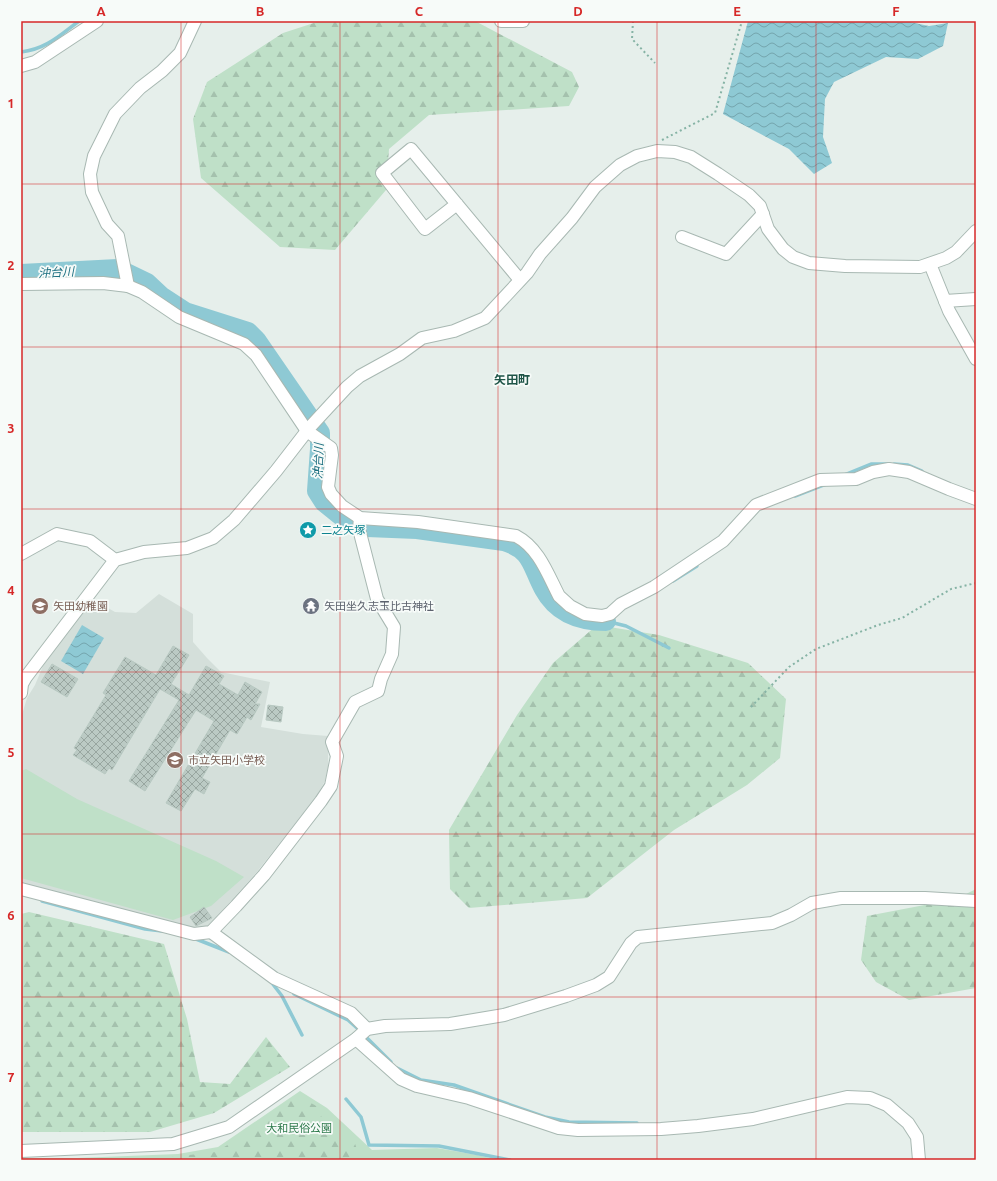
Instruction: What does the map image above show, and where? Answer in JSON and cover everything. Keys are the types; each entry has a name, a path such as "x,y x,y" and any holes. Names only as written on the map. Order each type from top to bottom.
{"street":[{"path":"21,66 35,62 97,21"},
{"path":"128,286 125,264 118,236 107,224 92,192 90,174 94,156 114,114 140,88 162,71 180,53 195,21"},
{"path":"501,21 523,21"},
{"path":"457,204 425,229 382,173 411,149 457,204 520,280"},
{"path":"21,693 23,676 115,560 144,552 187,548 213,538 234,520 276,472 315,431 347,387 360,376 400,354 422,338 454,331 485,318 568,224 595,187 620,165 637,156 657,151 675,152 691,157 749,195 760,206 768,229 783,249 793,257 809,263 846,266 906,267 930,264 956,252 976,231"},
{"path":"682,237 726,254 764,214"},
{"path":"930,264 963,339 976,359"},
{"path":"21,284 103,283 128,286 142,292 180,316 249,347 315,431 331,448 332,455 328,478 328,488 331,494 359,523 377,599 394,627 392,654 378,690 355,702 332,742 337,756 330,786 321,801 264,875 210,932 194,934 21,889"},
{"path":"945,301 976,299"},
{"path":"359,523 418,522 516,536 528,544 541,559 559,596 563,601 585,614 602,616 610,614 625,601 654,587 714,547 730,534 756,505 820,480 849,480 862,478 881,470 909,472 976,499"},
{"path":"21,554 57,534 90,541 115,560"},
{"path":"21,1151 172,1144 229,1127 356,1040 367,1029 385,1026 450,1024 504,1015 566,996 596,985 609,977 631,943 638,937 772,923 791,915 812,903 841,898 925,898 976,901"},
{"path":"210,932 274,978 351,1013 367,1029"},
{"path":"356,1040 401,1079 417,1086 469,1098 559,1128 586,1130 698,1126 753,1119 847,1097 870,1098 890,1108 908,1123 917,1137 919,1160"}],"path":[{"path":"632,21 632,39 655,63"},
{"path":"656,143 715,113 742,21"},
{"path":"751,707 789,667 816,648 878,625 902,618 952,589 976,582"}],"shaded area":[{"name":"市立矢田小学校","path":"159,594 193,614 193,642 221,672 270,682 261,727 303,734 328,736 328,767 325,781 316,797 256,873 203,932 21,883 21,718 27,698 35,685 43,666 92,599 115,612 136,613"}],"green space":[{"path":"320,21 475,21 572,72 579,87 569,106 429,115 389,149 386,190 335,250 280,247 201,178 193,119 207,82 283,33"},
{"path":"597,625 659,635 748,663 786,699 780,758 747,785 674,830 587,898 469,908 450,889 449,830 517,715 553,663"},
{"path":"26,769 77,799 216,861 244,877 211,906 173,920 21,878 21,771"},
{"path":"976,889 976,988 909,1000 876,982 861,960 867,916 956,899"},
{"path":"29,912 164,944 187,1019 200,1082 230,1084 266,1037 290,1067 214,1113 150,1132 21,1132 21,914"},
{"name":"大和民俗公園","path":"300,1091 327,1108 372,1150 437,1148 498,1160 21,1160 21,1158 77,1158 178,1154 218,1147"},
{"name":"大和民俗公園","path":"300,1097 320,1108 323,1122 330,1131 354,1141 361,1160 145,1160 216,1152 244,1135 287,1102"}],"water":[{"path":"748,21 905,21 929,26 948,23 943,46 918,59 886,57 834,82 825,99 823,137 832,163 814,174 789,149 723,114"},
{"path":"82,625 104,638 83,674 61,661"}],"building":[{"path":"173,646 189,655 171,684 189,695 206,666 224,676 219,684 238,695 245,682 262,692 255,704 260,704 251,720 247,717 237,734 230,730 202,778 210,782 204,794 195,789 181,811 166,803 214,721 196,710 145,791 129,781 179,700 160,689 112,770 109,768 105,774 73,755 77,750 74,748 106,695 103,693 125,657 156,675"},
{"path":"52,664 78,679 67,697 41,682"},
{"path":"268,705 283,707 281,722 266,720"},
{"path":"204,907 212,918 196,926 190,917"}],"waterway":[{"path":"21,52 45,45 79,21"},
{"name":"沖台川","path":"21,274 118,269 147,283 162,297 185,312 248,332 256,340 320,433 317,491 324,502 350,523 367,527 417,529 504,541 521,549 526,554 549,597 562,610 578,617 596,621 606,621"},
{"path":"844,475 871,464 888,464"},
{"path":"894,464 908,465 922,471"},
{"path":"795,496 826,484"},
{"path":"673,581 697,566"},
{"path":"606,621 626,626 669,648"},
{"path":"42,901 145,929 162,931"},
{"path":"196,939 229,952"},
{"path":"272,983 282,996 302,1035"},
{"path":"294,994 348,1020 357,1028"},
{"path":"364,1035 391,1062"},
{"path":"397,1068 421,1080 454,1085 545,1117 569,1122 637,1123"},
{"path":"346,1099 361,1117 369,1145 439,1146 510,1160"}],"place":[{"name":"二之矢塚","path":"308,530"},
{"name":"矢田幼稚園","path":"40,606"},
{"name":"矢田坐久志玉比古神社","path":"311,606"},
{"name":"市立矢田小学校","path":"175,760"}],"district":[{"name":"矢田町","path":"512,379"}]}
